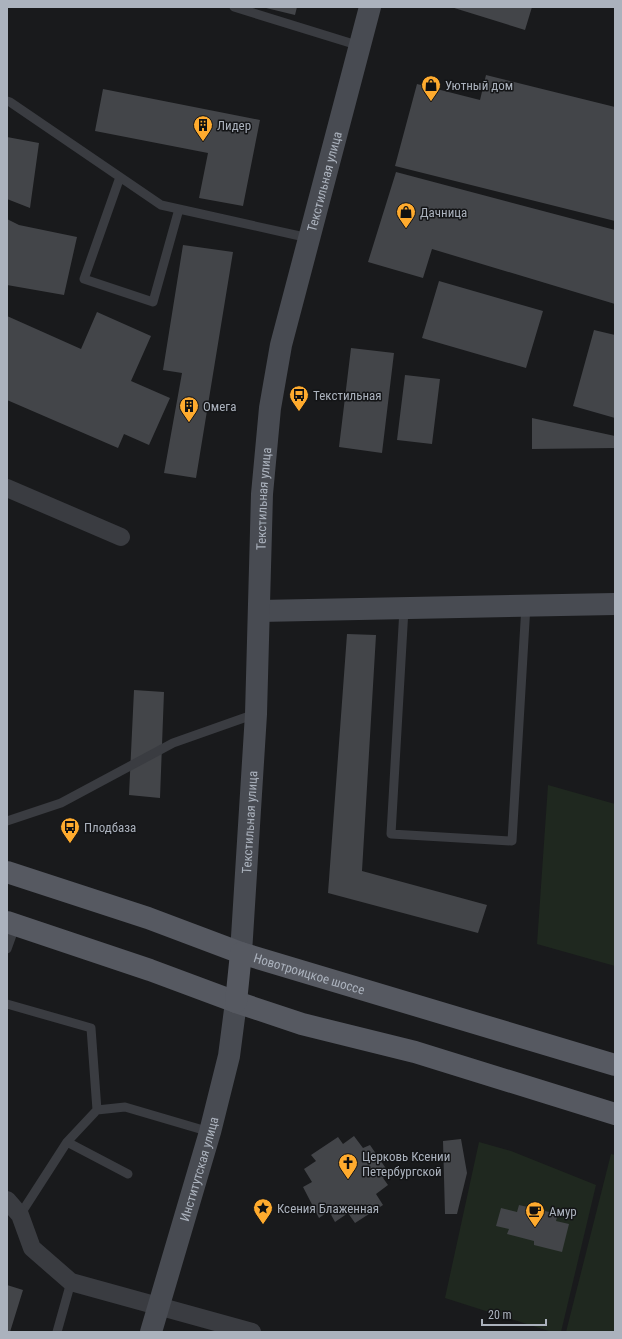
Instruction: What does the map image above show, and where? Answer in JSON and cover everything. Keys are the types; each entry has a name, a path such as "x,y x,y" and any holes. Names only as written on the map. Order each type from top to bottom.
{"main road":[{"name":"Текстильная улица","path":"236,1002 241,953 256,714 262,494 270,408 281,346 370,7"},
{"path":"259,611 615,604"},
{"name":"Новотроицкое шоссе","path":"7,872 148,918 241,953 615,1066"},
{"path":"11,923 302,1024 415,1052 615,1114"},
{"name":"Институтская улица","path":"151,1332 210,1132 229,1056 236,1002"}],"street":[{"path":"7,488 121,537"},
{"path":"7,1200 20,1215 32,1248 71,1282 252,1332"}],"lane":[{"path":"234,7 360,46"},
{"path":"7,101 161,205 309,238"},
{"path":"120,177 84,279 153,302 179,209"},
{"path":"404,609 391,834 512,841 526,606"},
{"path":"7,821 61,803 173,743 256,714"},
{"path":"7,949 11,923"},
{"path":"7,1004 91,1028 97,1110"},
{"path":"20,1215 67,1142 97,1110 125,1107 210,1132"},
{"path":"67,1142 128,1174"},
{"path":"57,1332 71,1282"}],"shaded area":[{"path":"548,785 615,804 615,966 537,944"},
{"path":"479,1142 511,1151 596,1185 561,1332 552,1332 445,1298"},
{"path":"611,1154 615,1155 615,1332 566,1332"}],"building":[{"path":"262,7 297,7 295,15"},
{"path":"451,7 532,7 525,30"},
{"path":"486,75 615,107 615,221 395,166 417,84 480,100"},
{"name":"Лидер","path":"103,89 260,120 243,206 199,198 208,153 95,131"},
{"path":"7,137 39,143 30,208 7,199"},
{"path":"396,172 615,230 615,304 432,249 423,278 368,262"},
{"path":"7,219 19,225 77,237 64,295 7,285"},
{"path":"183,245 233,252 196,478 164,473 182,373 163,370"},
{"path":"439,281 543,311 526,368 422,338"},
{"path":"97,312 151,336 131,381 170,398 149,445 124,434 118,448 7,400 7,316 81,349"},
{"path":"594,330 615,335 615,418 573,406"},
{"path":"351,348 394,353 382,453 339,447"},
{"path":"405,375 440,379 432,444 397,440"},
{"path":"532,418 615,436 615,448 532,449"},
{"path":"347,634 376,635 362,871 487,905 478,933 328,893"},
{"path":"134,690 164,692 160,798 129,795"},
{"name":"Церковь Ксении Петербургской","path":"354,1136 363,1148 370,1145 389,1173 383,1178 388,1185 376,1194 383,1205 355,1223 348,1213 335,1222 329,1211 319,1218 303,1187 312,1182 304,1169 316,1161 311,1155 338,1137 343,1144"},
{"path":"461,1139 467,1173 457,1214 445,1214 443,1141"},
{"name":"Амур","path":"519,1205 558,1214 556,1221 569,1224 562,1252 534,1245 534,1241 507,1234 509,1229 496,1226 501,1208 517,1212"},
{"path":"7,1285 23,1290 10,1332 7,1332"}],"place":[{"name":"Уютный дом","path":"431,102"},
{"name":"Лидер","path":"203,142"},
{"name":"Дачница","path":"406,229"},
{"name":"Текстильная","path":"299,412"},
{"name":"Омега","path":"189,423"},
{"name":"Плодбаза","path":"70,844"},
{"name":"Церковь Ксении Петербургской","path":"348,1180"},
{"name":"Ксения Блаженная","path":"263,1225"},
{"name":"Амур","path":"535,1228"}]}
